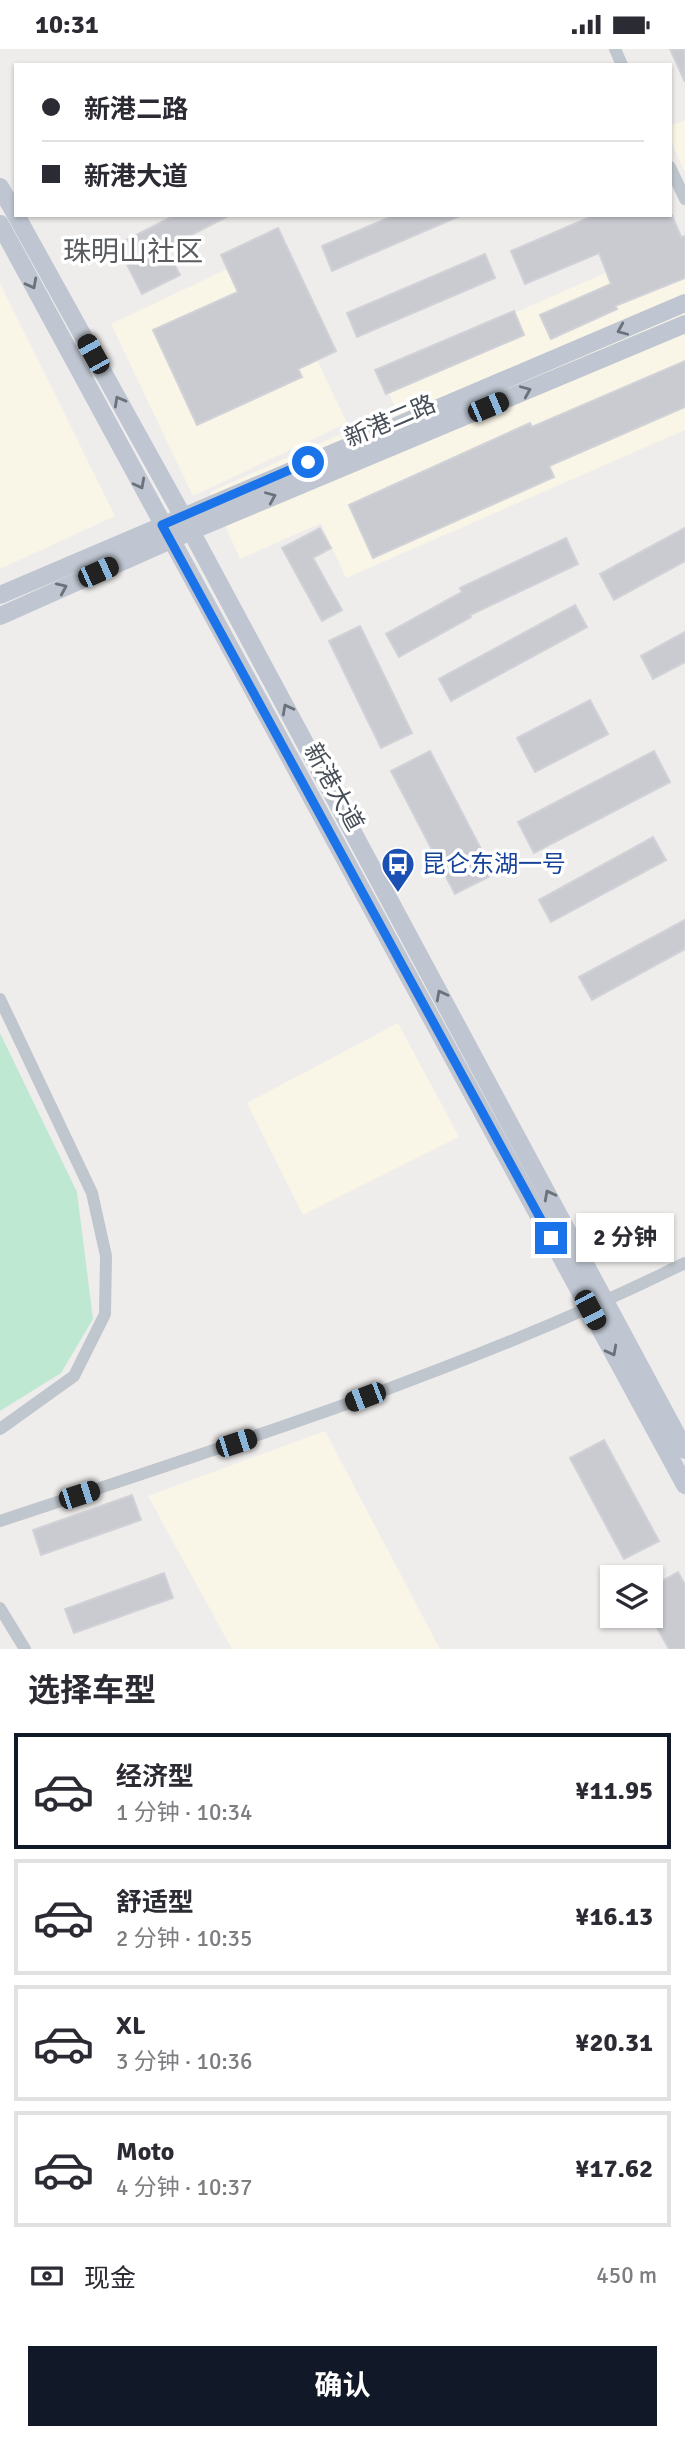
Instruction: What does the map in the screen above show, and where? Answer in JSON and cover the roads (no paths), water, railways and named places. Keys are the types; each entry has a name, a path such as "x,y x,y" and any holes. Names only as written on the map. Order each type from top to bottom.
{"main road":[{"name":"新港大道","path":"0,187 14,212"},
{"name":"新港大道","path":"17,217 187,523 685,1450"},
{"name":"新港大道","path":"0,224 685,1485"},
{"name":"新港二路","path":"0,616 167,532 685,303"},
{"name":"新港二路","path":"187,523 685,324"},
{"name":"新港二路","path":"0,595 167,532"}],"street":[{"path":"672,171 685,199"},
{"path":"0,999 92,1193 106,1256 105,1314 74,1376 0,1429"},
{"path":"0,1521 315,1417 590,1310 685,1263"},
{"path":"0,1608 25,1649"}],"place":[{"name":"昆仑东湖一号","path":"398,894"}],"district":[{"name":"珠明山社区","path":"133,251"}]}
